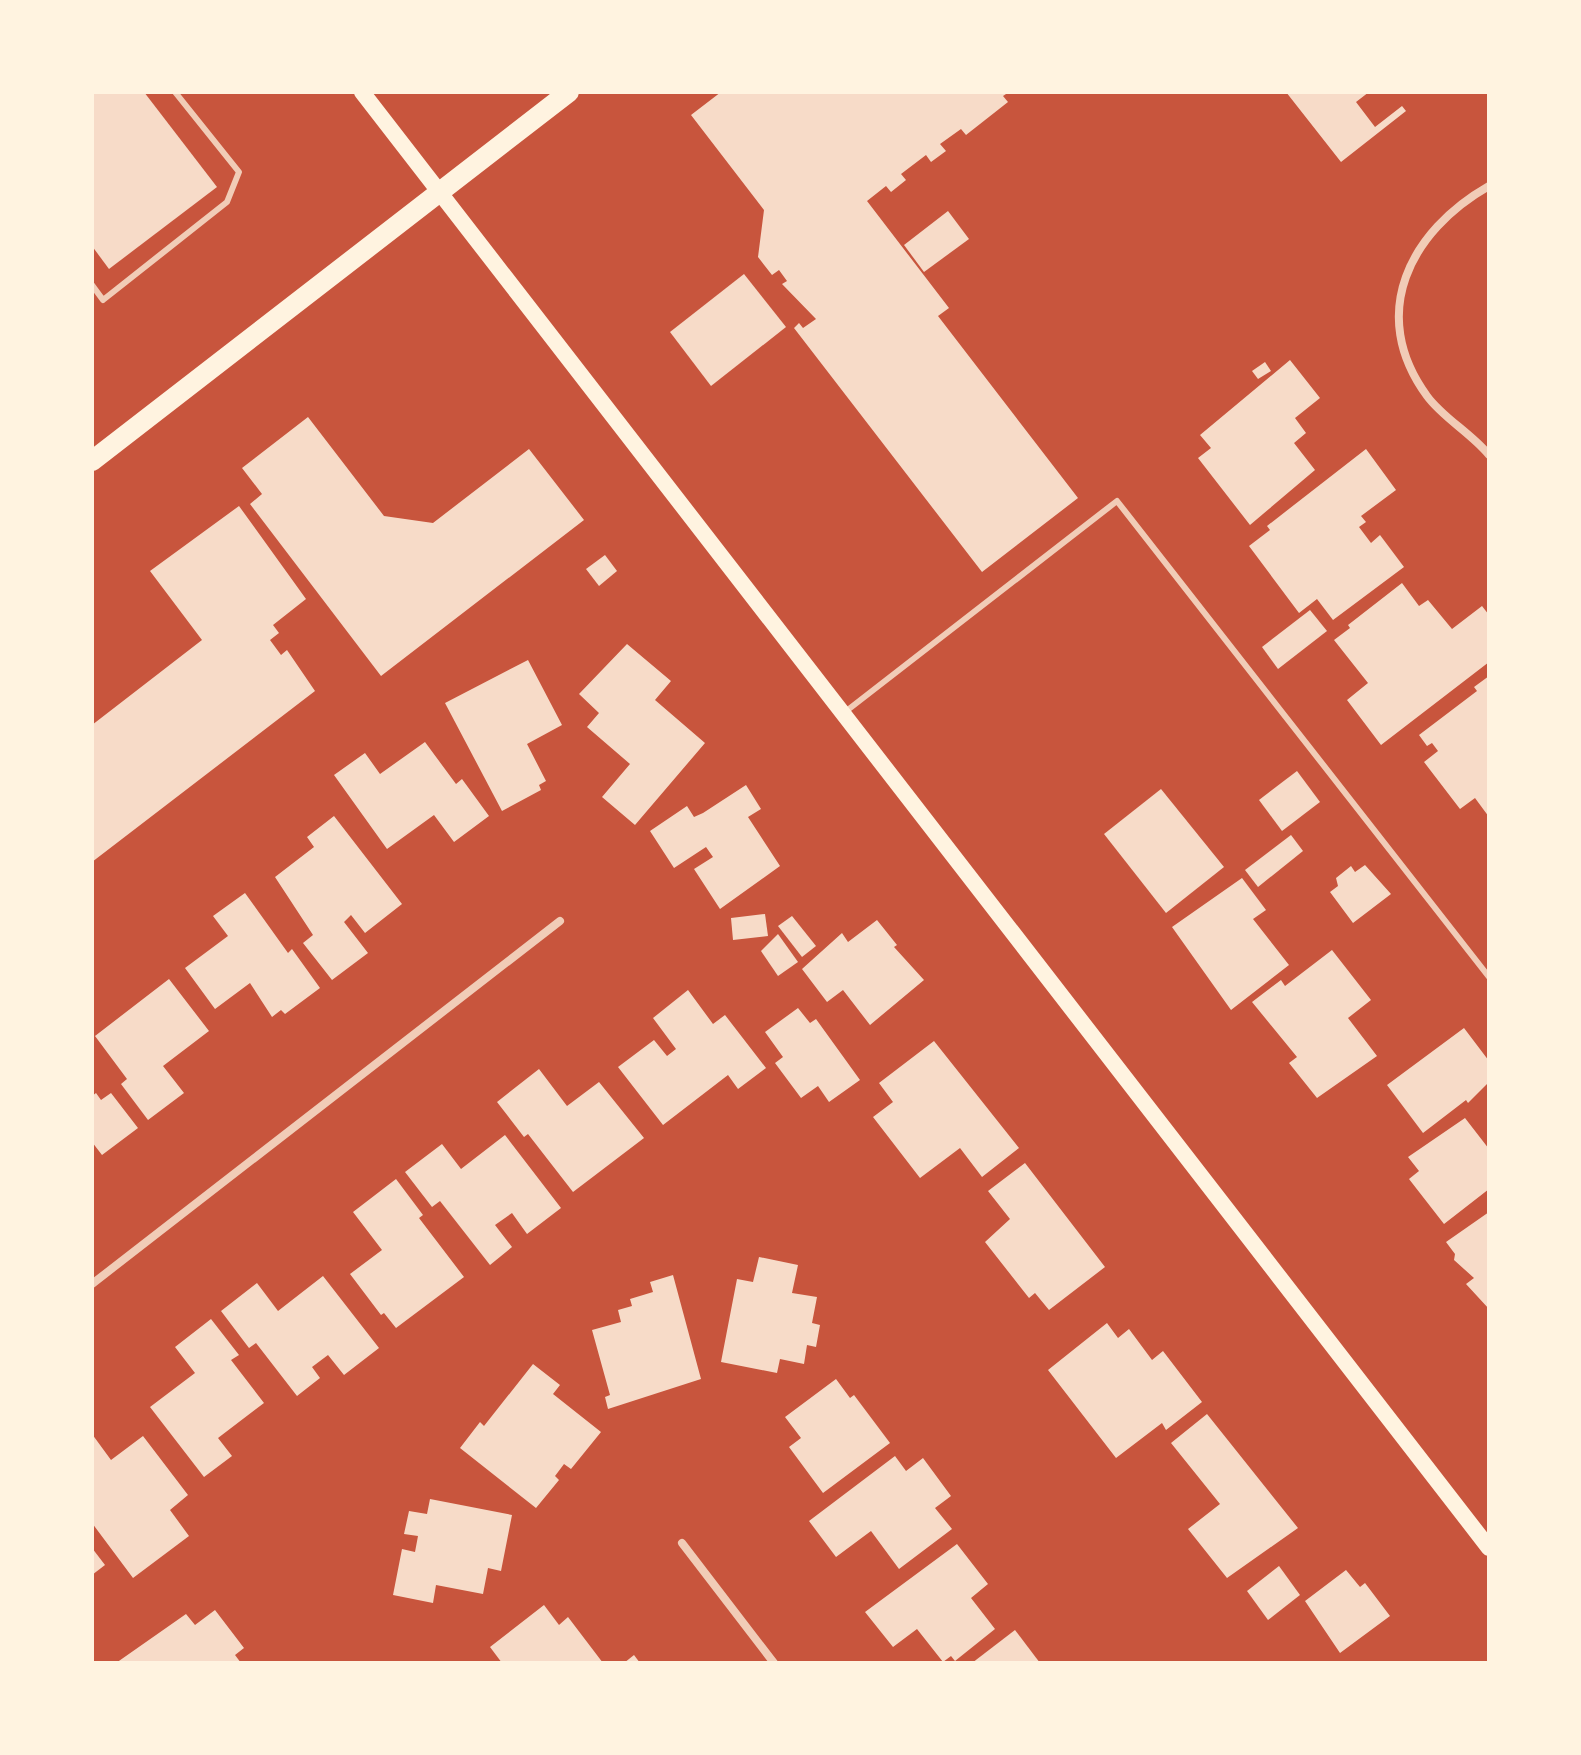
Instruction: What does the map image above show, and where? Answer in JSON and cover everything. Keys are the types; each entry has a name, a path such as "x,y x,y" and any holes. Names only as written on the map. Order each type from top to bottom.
{"main road":[{"path":"362,92 845,712 1489,1548"},
{"path":"92,461 569,92"}],"street":[{"path":"1489,186 1453,208 1425,238 1408,268 1397,305 1406,355 1428,398 1489,455"},
{"path":"92,1284 560,921"},
{"path":"682,1543 774,1663"}],"lane":[{"path":"92,285 103,300 227,202 239,172 175,92"},
{"path":"845,712 1117,501 1489,977"}],"building":[{"path":"92,92 144,92 217,187 109,269 92,246"},
{"path":"721,92 1009,92 1003,96 1008,102 966,135 961,129 940,144 946,151 931,162 926,155 901,174 906,180 891,192 886,186 867,201 949,308 938,316 1078,498 982,572 794,328 799,323 803,328 816,319 782,284 787,281 779,270 772,275 758,257 764,210 691,115"},
{"path":"1286,92 1369,92 1356,102 1375,127 1402,106 1406,111 1341,162"},
{"path":"948,211 969,239 924,272 904,245"},
{"path":"744,274 786,327 711,386 670,332"},
{"path":"1290,360 1320,398 1295,418 1306,433 1294,443 1315,470 1250,525 1198,458 1211,448 1200,435"},
{"path":"1265,362 1271,371 1258,379 1252,371"},
{"path":"308,417 384,516 433,523 529,449 584,520 381,676 250,504 262,494 242,468"},
{"path":"1366,449 1396,490 1361,516 1366,522 1359,527 1371,543 1380,535 1404,567 1333,620 1317,599 1299,613 1249,546 1270,530 1267,526"},
{"path":"239,506 306,599 273,625 279,633 270,640 281,655 287,650 315,691 92,862 92,725 202,640 150,571"},
{"path":"605,555 617,571 599,586 586,569"},
{"path":"1402,583 1419,606 1428,600 1452,629 1482,606 1489,615 1489,662 1381,745 1347,700 1368,683 1334,640 1350,628 1348,625"},
{"path":"1310,610 1327,631 1278,669 1262,647"},
{"path":"627,644 671,681 655,700 705,743 635,825 602,797 630,764 587,727 599,713 579,694"},
{"path":"528,660 562,725 527,744 546,781 539,785 541,790 502,811 445,703"},
{"path":"1489,676 1489,817 1475,798 1460,809 1424,762 1438,751 1432,743 1427,746 1419,735 1477,691 1474,687"},
{"path":"425,742 456,784 462,779 489,816 454,842 434,815 387,849 334,775 365,753 380,774"},
{"path":"1297,771 1320,802 1282,831 1259,800"},
{"path":"746,785 761,809 748,817 780,866 720,909 694,869 713,857 706,847 674,868 650,831 687,806 694,817 703,813"},
{"path":"1161,789 1224,867 1166,913 1104,834"},
{"path":"334,816 402,904 365,933 351,915 344,922 368,953 332,980 303,943 313,935 275,877 314,847 307,837"},
{"path":"1291,835 1303,851 1258,887 1245,870"},
{"path":"1365,865 1391,894 1353,923 1330,892 1338,886 1336,878 1351,866 1355,872"},
{"path":"1242,878 1266,910 1253,919 1289,965 1231,1010 1172,927"},
{"path":"245,893 288,953 292,949 320,988 285,1014 281,1010 272,1017 250,983 215,1009 185,968 228,936 213,916"},
{"path":"765,914 768,936 733,940 731,918"},
{"path":"792,916 816,946 802,957 778,926"},
{"path":"877,920 897,945 894,947 924,980 870,1025 843,990 827,1002 802,969 842,933 848,942"},
{"path":"778,934 798,962 778,976 761,951"},
{"path":"1332,950 1371,1000 1348,1018 1377,1056 1317,1098 1289,1063 1297,1057 1252,1002 1281,980 1285,986"},
{"path":"169,979 209,1031 163,1066 184,1093 148,1120 121,1084 127,1079 95,1036"},
{"path":"688,990 713,1024 725,1015 766,1068 738,1089 728,1075 663,1125 618,1067 654,1040 667,1056 676,1049 653,1018"},
{"path":"798,1008 810,1023 816,1019 860,1080 829,1102 818,1086 801,1098 775,1063 783,1057 765,1032"},
{"path":"1464,1028 1489,1061 1489,1082 1468,1103 1466,1100 1423,1133 1387,1085"},
{"path":"934,1041 1019,1148 982,1177 960,1148 920,1178 873,1117 893,1102 879,1083"},
{"path":"539,1069 567,1106 599,1082 644,1138 573,1192 528,1134 524,1137 497,1102"},
{"path":"96,1093 101,1100 111,1093 138,1128 102,1155 92,1142 92,1096"},
{"path":"1465,1118 1489,1149 1489,1189 1444,1224 1409,1179 1419,1171 1408,1157"},
{"path":"505,1135 561,1208 527,1234 512,1213 495,1225 512,1247 490,1265 440,1201 432,1207 405,1172 442,1144 461,1169"},
{"path":"1025,1163 1105,1267 1049,1310 1035,1293 1029,1298 985,1242 1010,1219 988,1191"},
{"path":"396,1179 423,1215 419,1218 464,1277 396,1328 384,1313 381,1315 350,1274 382,1250 353,1212"},
{"path":"1489,1212 1489,1309 1466,1284 1474,1278 1454,1260 1455,1254 1446,1242"},
{"path":"759,1257 798,1265 792,1293 817,1297 812,1323 820,1325 816,1347 807,1345 804,1364 780,1359 777,1373 721,1362 737,1279 753,1282"},
{"path":"673,1275 701,1379 608,1409 605,1397 610,1395 592,1330 621,1322 618,1310 632,1306 630,1299 653,1292 650,1282"},
{"path":"323,1276 379,1348 344,1375 328,1355 312,1367 320,1378 297,1396 256,1343 249,1348 221,1311 257,1283 278,1311"},
{"path":"211,1319 239,1355 231,1360 264,1403 218,1438 232,1456 204,1477 150,1407 195,1373 175,1347"},
{"path":"1107,1323 1118,1338 1129,1329 1152,1360 1163,1351 1202,1402 1166,1430 1162,1423 1116,1458 1048,1370"},
{"path":"533,1364 560,1385 553,1394 601,1432 571,1469 564,1464 555,1476 559,1480 536,1508 460,1448 480,1422 484,1426"},
{"path":"836,1379 850,1398 854,1395 890,1443 823,1493 789,1447 801,1438 785,1417"},
{"path":"1207,1414 1298,1528 1227,1578 1188,1529 1220,1504 1171,1443"},
{"path":"92,1434 111,1460 143,1436 188,1495 170,1510 189,1536 133,1578 92,1523"},
{"path":"895,1456 906,1471 923,1458 951,1496 935,1508 952,1529 899,1569 871,1531 836,1557 809,1521"},
{"path":"430,1499 512,1515 501,1571 488,1568 483,1594 436,1585 433,1603 393,1595 402,1549 415,1552 418,1536 404,1534 409,1511 427,1514"},
{"path":"957,1544 988,1584 971,1598 995,1629 955,1661 951,1656 943,1662 917,1629 893,1647 865,1612"},
{"path":"92,1548 105,1565 92,1575"},
{"path":"1279,1566 1300,1595 1268,1620 1247,1591"},
{"path":"1346,1570 1360,1587 1365,1583 1390,1616 1340,1653 1305,1601"},
{"path":"544,1605 559,1625 568,1617 603,1663 502,1663 490,1647"},
{"path":"215,1610 244,1648 235,1655 241,1663 116,1663 186,1614 195,1625"},
{"path":"1015,1630 1040,1663 972,1663"},
{"path":"634,1655 640,1663 624,1663"}]}
